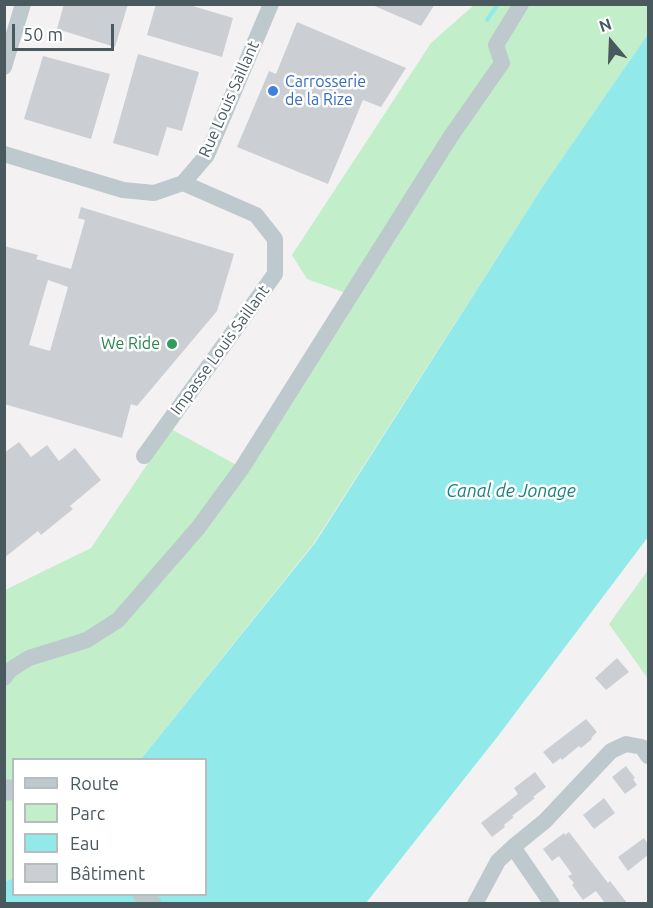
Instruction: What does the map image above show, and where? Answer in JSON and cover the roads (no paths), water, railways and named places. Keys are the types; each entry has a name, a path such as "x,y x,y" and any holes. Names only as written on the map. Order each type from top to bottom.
{"street":[{"path":"4,67 23,4"},
{"name":"Rue Louis Saillant","path":"183,183 207,155 271,4"},
{"path":"4,678 10,670 29,658 87,640 118,620 198,528 242,468 451,136 502,63 496,45 521,4"},
{"path":"4,154 123,190 154,193 183,183"},
{"name":"Impasse Louis Saillant","path":"144,456 275,274 275,239 256,215 183,183"},
{"path":"475,903 498,861 545,820 611,751 626,744 642,747 648,756"},
{"path":"513,847 552,903"}],"water":[{"name":"Canal de Jonage","path":"648,34 648,537 498,736 366,903 5,904 5,882 12,878 12,896 207,896 207,758 142,758 315,543 543,186"}],"waterway":[{"path":"487,20 498,4"}],"place":[{"name":"Carrosserie de la Rize","path":"273,91"},
{"name":"We Ride","path":"172,344"}]}
